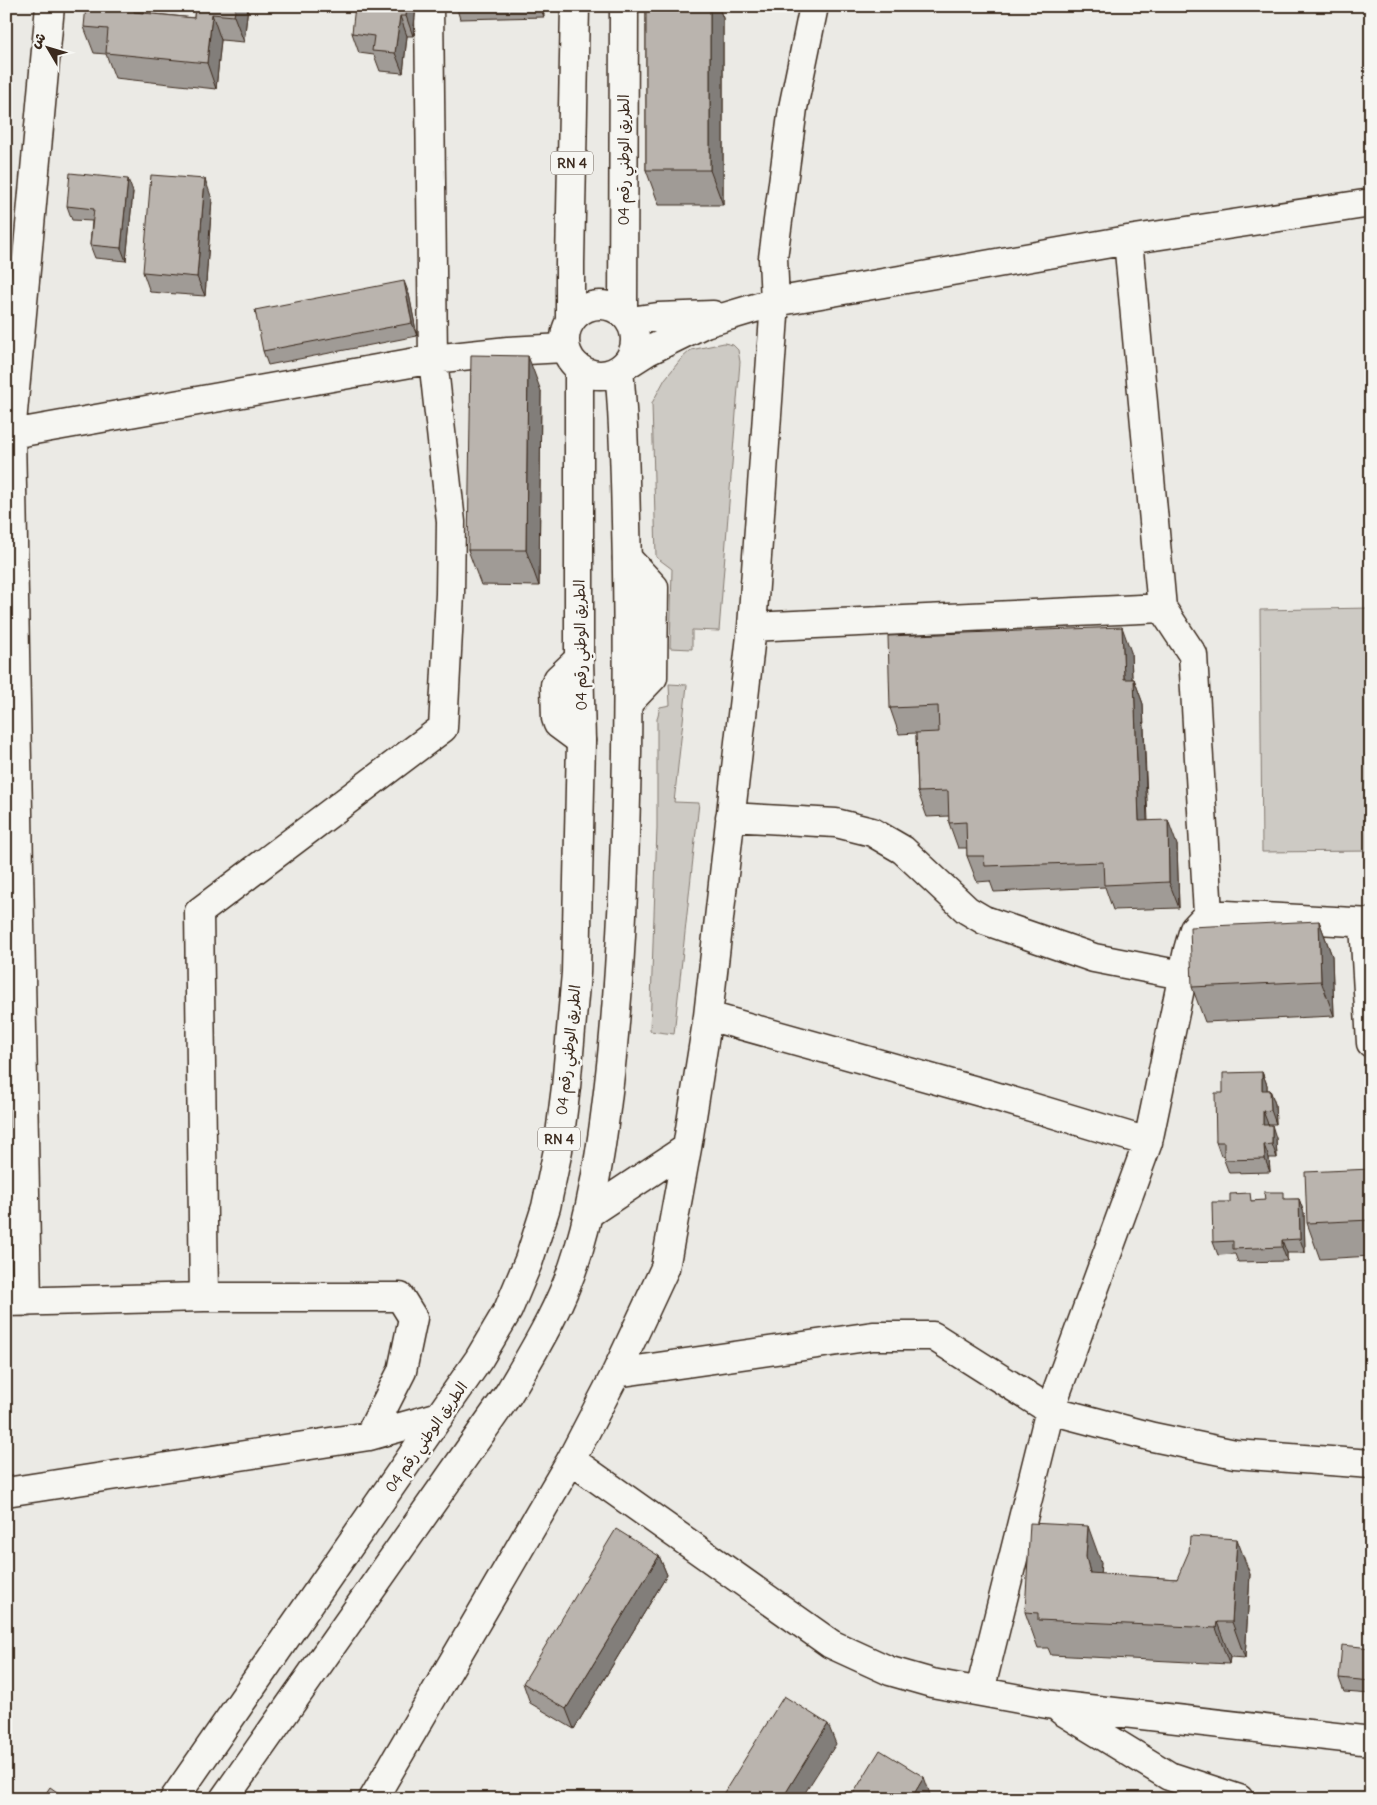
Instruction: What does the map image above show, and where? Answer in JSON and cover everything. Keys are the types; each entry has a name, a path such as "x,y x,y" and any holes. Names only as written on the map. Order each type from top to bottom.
{"main road":[{"path":"50,6 8,434 16,1302 204,1297 400,1297 413,1318 402,1371 369,1436"},
{"path":"204,1297 199,912 443,728 450,594 451,522 433,359 429,6"},
{"name":"RN 4","path":"570,320 575,6"},
{"name":"الطريق الوطني رقم 04","path":"624,6 626,317"},
{"path":"372,1799 571,1460 616,1374 665,1268 687,1148 708,1016 752,627 775,302 773,258 793,108 814,6"},
{"path":"622,367 633,355 636,344 635,332 626,317 610,306 595,305 581,309 570,320 564,333 572,359 592,376 606,375 622,367 648,351 705,323 775,302 1128,240 1371,203"},
{"path":"980,1691 1050,1410 1148,1142 1182,975 1194,929 1208,914 1193,655 1162,608 1128,240"},
{"path":"626,317 730,314"},
{"path":"8,434 433,359 508,351 572,359"},
{"name":"الطريق الوطني رقم 04","path":"174,1799 479,1360 508,1310 529,1260 548,1197 558,1150 576,973 581,740 572,359"},
{"name":"RN 4","path":"224,1799 509,1393 551,1322 567,1286 589,1213 602,1147 620,974 626,846 628,703 627,558 622,367"},
{"path":"752,627 1162,608"},
{"path":"730,817 836,823 872,832 903,850 967,910 984,920 1094,958 1182,975"},
{"path":"1208,914 1367,923 1371,1043"},
{"path":"708,1016 991,1095 1148,1142"},
{"path":"589,1213 687,1148"},
{"path":"616,1374 873,1336 932,1336 1050,1410 1152,1437 1234,1454 1371,1464"},
{"path":"6,1492 369,1436 440,1416"},
{"path":"571,1460 831,1644 890,1671 932,1683 1053,1706 1371,1741"},
{"path":"1053,1706 1169,1776 1239,1799"}],"shaded area":[{"path":"724,343 733,345 738,350 740,362 719,631 692,630 692,649 670,648 672,569 656,557 652,403 665,379 691,350"},
{"path":"1371,608 1371,851 1262,852 1260,610"},
{"path":"669,684 687,685 674,802 699,803 674,1034 650,1031 657,828 657,719 660,707 670,705"}],"building":[{"path":"86,6 135,6 134,12 194,18 195,6 236,6 234,16 212,14 207,63 106,53 108,29 84,27"},
{"path":"355,6 407,6 406,16 400,16 395,53 372,51 374,36 352,33"},
{"path":"646,6 710,6 710,170 646,170"},
{"path":"70,173 128,179 121,248 90,245 94,209 67,206"},
{"path":"151,175 205,179 197,277 143,272"},
{"path":"404,281 412,323 263,351 255,310"},
{"path":"471,355 528,356 526,550 468,550"},
{"path":"1122,627 1124,679 1134,679 1139,821 1168,820 1169,882 1104,885 1103,862 985,866 984,856 967,856 966,822 949,823 948,791 918,792 916,733 939,732 938,706 890,708 888,636"},
{"path":"1319,921 1321,981 1192,987 1190,927"},
{"path":"1262,1072 1262,1090 1270,1090 1271,1110 1263,1111 1263,1125 1272,1125 1272,1144 1264,1145 1265,1159 1224,1160 1224,1142 1216,1142 1215,1093 1223,1093 1223,1073"},
{"path":"1371,1169 1371,1220 1307,1223 1305,1172"},
{"path":"1264,1192 1284,1192 1284,1199 1299,1199 1300,1239 1282,1240 1282,1247 1233,1249 1233,1241 1213,1242 1212,1202 1230,1202 1230,1194 1250,1193 1251,1201 1265,1200"},
{"path":"1030,1523 1088,1526 1086,1557 1090,1573 1177,1579 1189,1551 1190,1536 1237,1539 1232,1622 1217,1622 1216,1628 1038,1620 1038,1613 1025,1612"},
{"path":"616,1529 659,1556 566,1709 523,1683"},
{"path":"1342,1645 1371,1648 1371,1681 1339,1678"},
{"path":"784,1696 828,1724 782,1799 720,1799"},
{"path":"880,1750 924,1777 911,1799 850,1799"},
{"path":"50,1787 67,1799 42,1799"}]}
